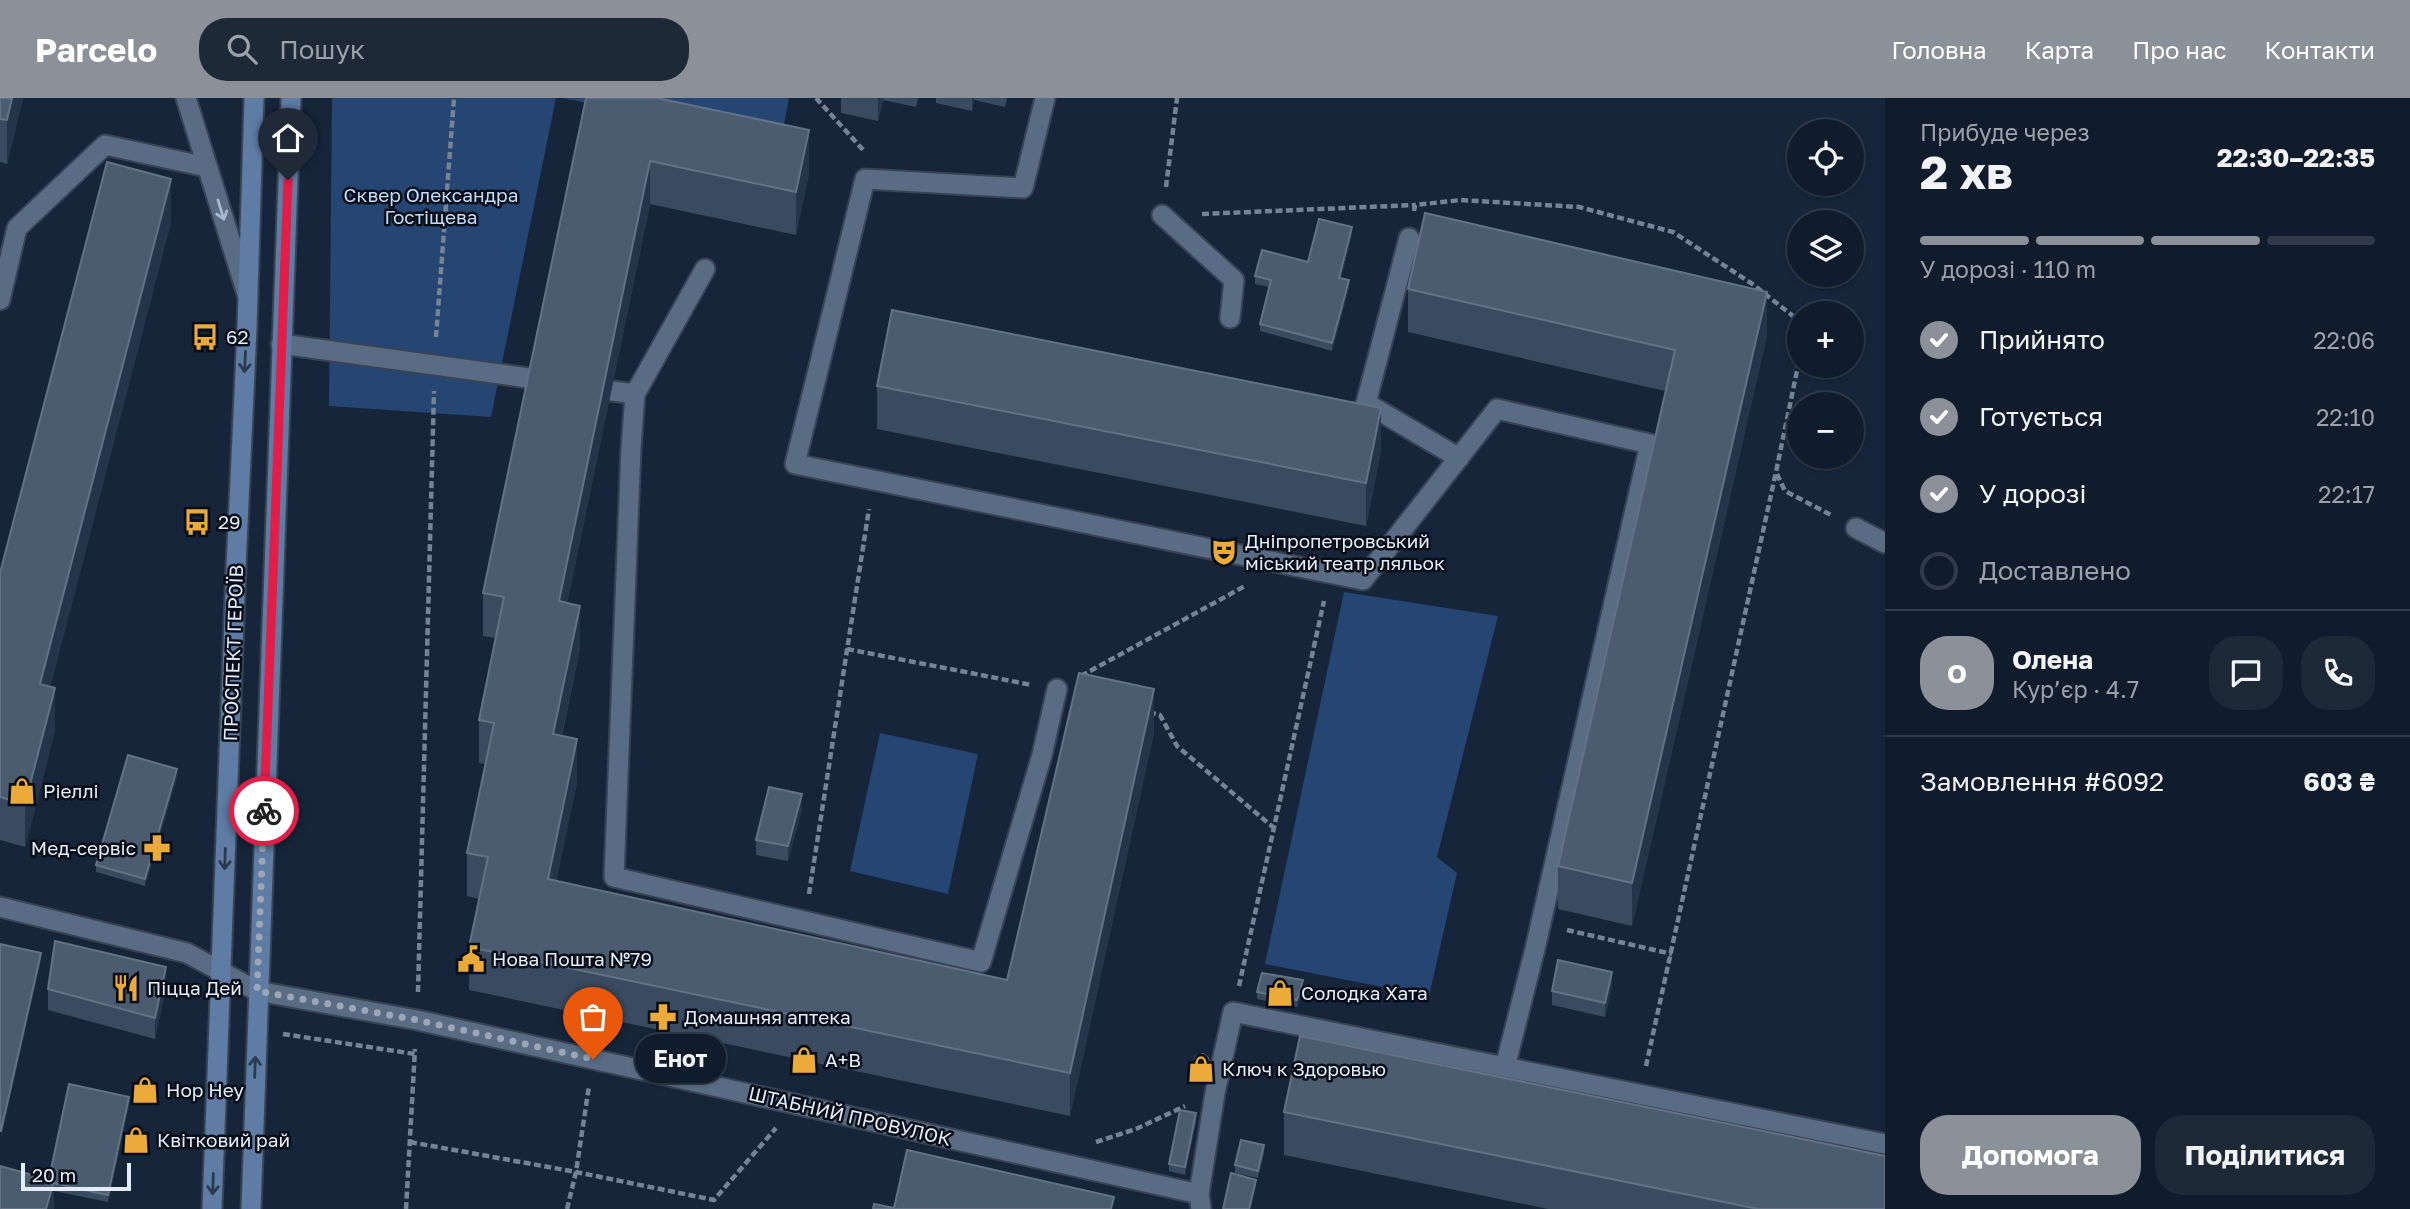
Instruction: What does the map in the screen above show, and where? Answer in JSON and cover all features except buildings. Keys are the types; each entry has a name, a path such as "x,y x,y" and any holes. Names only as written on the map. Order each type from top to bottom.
{"main road":[{"name":"ПРОСПЕКТ ГЕРОЇВ","path":"212,1209 254,98"},
{"name":"ПРОСПЕКТ ГЕРОЇВ","path":"251,1209 291,98"}],"street":[{"path":"186,98 247,297"},
{"path":"1045,98 1023,188 865,179 795,464 1363,580 1497,409 1650,444 1505,1067"},
{"path":"0,300 8,226 105,145 207,167"},
{"path":"1162,215 1234,280 1230,318"},
{"path":"1409,239 1366,403 1459,458"},
{"path":"705,269 635,394 614,877 981,962 1042,755 1057,690"},
{"path":"281,344 536,379"},
{"path":"612,391 635,394"},
{"path":"1856,528 1885,543"},
{"name":"ШТАБНИЙ ПРОВУЛОК","path":"0,906 187,953 257,991 417,1020 1044,1159 1200,1201"},
{"path":"1200,1201 1215,1093 1233,1012 1885,1144"}],"path":[{"path":"406,1209 417,1020 434,365 454,98"},
{"path":"816,98 867,155 865,179"},
{"path":"1177,98 1162,215 1415,205 1461,200 1579,207 1673,232 1787,311"},
{"path":"1409,239 1415,205"},
{"path":"1640,1094 1795,378"},
{"path":"1776,472 1785,491 1856,528"},
{"path":"805,921 874,480"},
{"path":"847,649 1057,690 1286,564"},
{"path":"1233,1012 1330,573"},
{"path":"1147,712 1160,715 1177,746 1274,828"},
{"path":"1540,924 1672,954"},
{"path":"256,1031 415,1054"},
{"path":"568,1209 593,1059"},
{"path":"1044,1159 1136,1129 1215,1093"},
{"path":"410,1142 714,1200 797,1104"}],"green space":[{"name":"Сквер Олександра Гостіщева","path":"332,98 556,98 491,417 329,406"},
{"path":"562,98 789,98 781,140"},
{"path":"1344,592 1498,616 1437,857 1457,873 1429,996 1265,964"},
{"path":"880,733 978,754 948,894 850,871"}],"way so far":[{"path":"264,811 257,991 417,1020 593,1059"}],"place":[{"name":"62","path":"205,337"},
{"name":"29","path":"197,522"},
{"name":"Дніпропетровський міський театр ляльок","path":"1224,552"},
{"name":"Ріеллі","path":"22,791"},
{"name":"Мед-сервіс","path":"157,848"},
{"name":"Нова Пошта №79","path":"471,959"},
{"name":"Піцца Дей","path":"126,988"},
{"name":"Солодка Хата","path":"1280,993"},
{"name":"Домашняя аптека","path":"663,1017"},
{"name":"Енот","path":"593,1059"},
{"name":"A+B","path":"804,1060"},
{"name":"Ключ к Здоровью","path":"1201,1069"},
{"name":"Hop Hey","path":"145,1090"},
{"name":"Квітковий рай","path":"136,1140"}],"route":[{"path":"264,811 288,180"}]}
